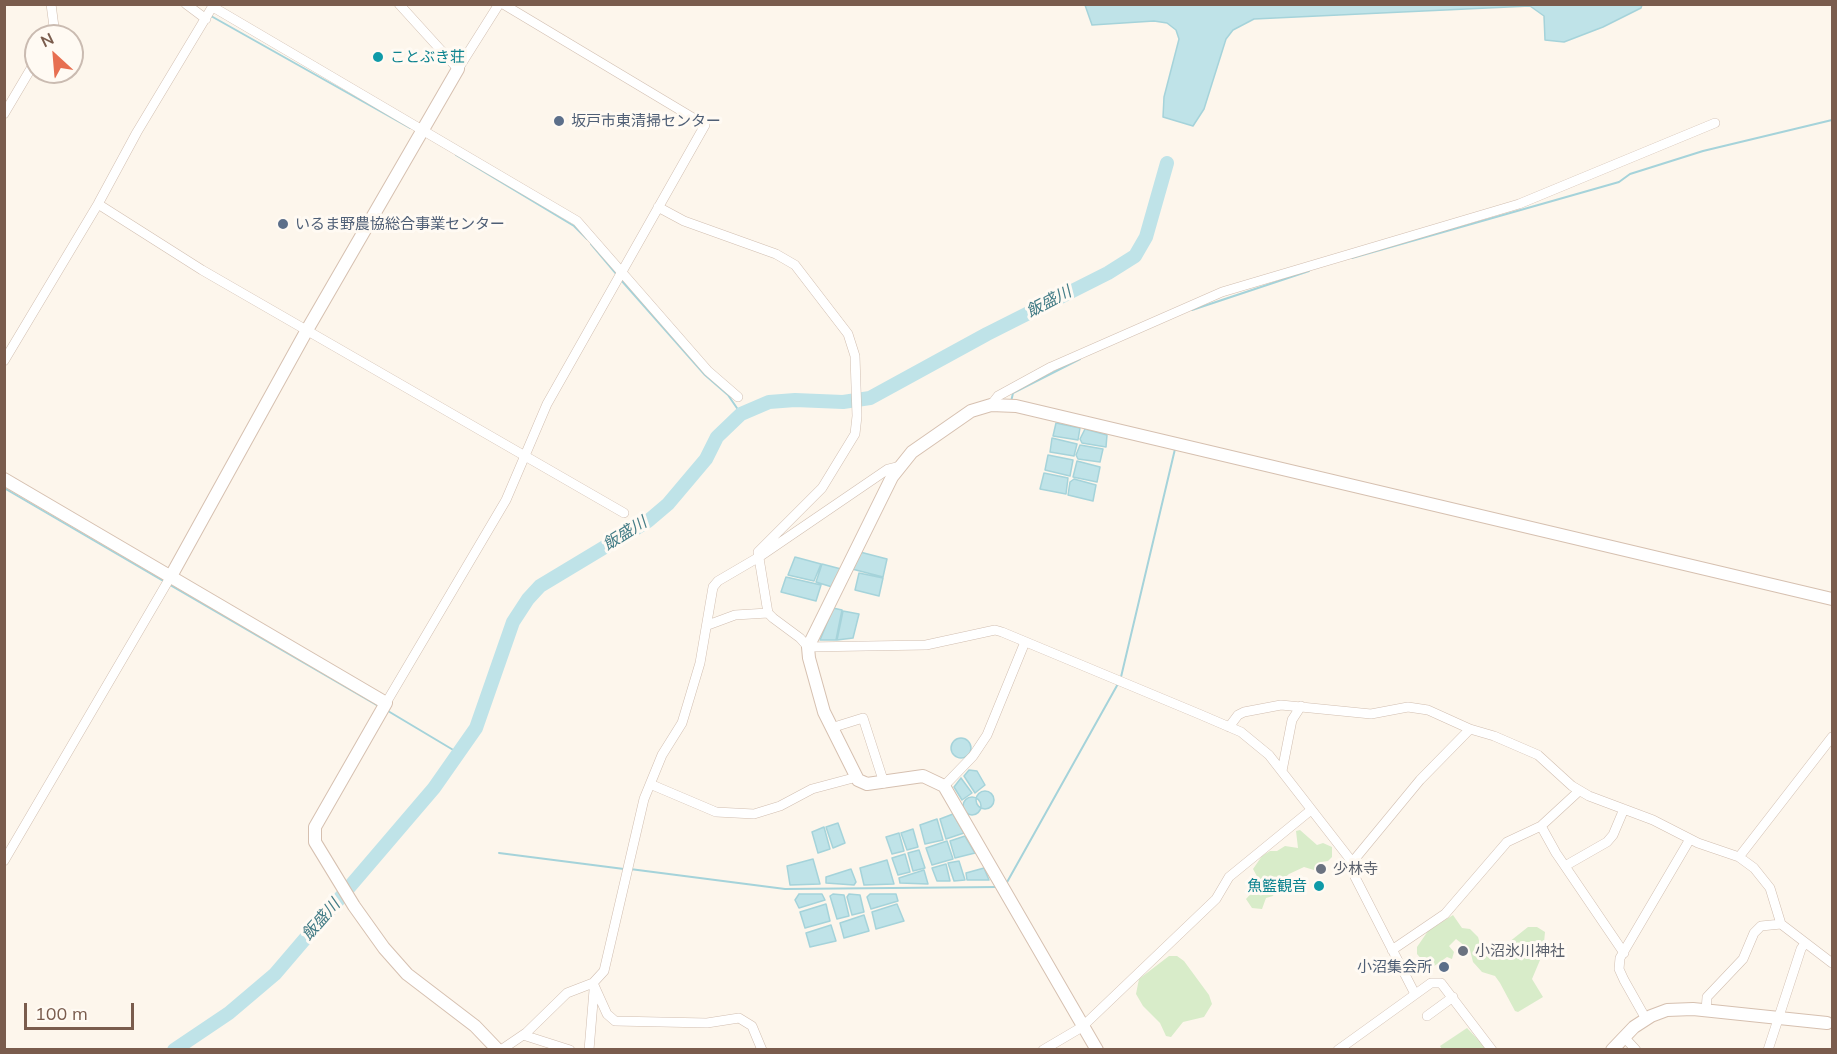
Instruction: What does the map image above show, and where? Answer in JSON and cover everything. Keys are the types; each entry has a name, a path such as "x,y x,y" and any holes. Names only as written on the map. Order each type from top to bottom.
{"street":[{"path":"51,4 54,24"},
{"path":"186,4 206,19"},
{"path":"399,4 458,69"},
{"path":"4,861 168,581 421,130 501,4 705,125 547,404 524,453 506,500 315,827 315,842 354,906 384,948 408,974 475,1026 499,1050 523,1035 567,993 593,987"},
{"path":"4,362 98,204 137,132 214,6 577,221 708,371 738,397"},
{"path":"4,114 24,80"},
{"path":"991,405 998,396 1051,368 1222,292 1519,204 1715,123"},
{"path":"98,204 202,270 524,453 624,513"},
{"path":"658,207 684,221 776,254 795,265 848,334 855,356 857,380 855,434 829,478 813,499 758,552 768,613 808,647 819,700 857,777 867,784 923,776 944,786 1082,1028 1097,1050"},
{"path":"808,647 892,477 900,466 912,452 939,431 972,411 991,405 1016,406 1833,599"},
{"path":"589,1050 593,987 604,971 608,959 650,784 662,755 682,723 708,624 709,597 713,587 718,581 759,557 888,469 900,466"},
{"path":"4,479 168,581 386,703"},
{"path":"708,624 735,615 768,613"},
{"path":"808,647 926,645 995,630 1229,727 1256,744 1282,771 1353,863 1355,877 1415,994"},
{"path":"944,786 973,756 987,735 1025,642"},
{"path":"1229,727 1238,715 1244,712 1274,706 1301,706 1371,714 1418,707 1438,713 1470,729 1494,736 1538,756 1580,791 1653,820 1690,839 1738,857 1754,868 1770,888 1781,924 1833,963"},
{"path":"1282,771 1292,720 1301,706"},
{"path":"831,728 863,718 884,783"},
{"path":"1353,863 1420,780 1470,729"},
{"path":"1738,857 1833,737"},
{"path":"650,784 716,812 753,814 780,806 812,789 857,777"},
{"path":"1392,950 1445,914 1507,842 1541,826 1580,791"},
{"path":"1565,866 1607,842 1613,835 1624,809"},
{"path":"1043,1050 1082,1028 1216,899 1229,877 1311,810"},
{"path":"1541,826 1624,953"},
{"path":"1646,1019 1619,969 1620,958 1690,839"},
{"path":"1706,1011 1707,997 1743,959 1757,929 1768,924 1781,924"},
{"path":"1768,1050 1777,1018 1805,943"},
{"path":"1341,1049 1431,983 1441,983 1492,1050"},
{"path":"593,987 607,1014 615,1021 707,1023 744,1019 753,1026 762,1050"},
{"path":"1427,1016 1453,997"},
{"path":"1612,1050 1646,1019 1667,1010 1706,1011 1827,1023"},
{"path":"523,1035 538,1045 570,1050"},
{"path":"1624,1037 1636,1050"}],"green space":[{"path":"1300,830 1317,845 1323,843 1332,847 1332,857 1328,861 1321,862 1314,870 1304,867 1289,874 1282,880 1287,891 1284,895 1274,893 1273,896 1266,898 1262,909 1252,908 1246,899 1258,886 1259,880 1253,869 1262,856 1270,851 1277,851 1285,846 1298,848 1296,831"},
{"path":"1453,915 1462,928 1470,929 1478,937 1481,947 1504,946 1528,927 1537,927 1545,932 1543,953 1532,979 1543,997 1518,1012 1515,1011 1495,976 1482,972 1473,962 1470,950 1456,939 1449,946 1454,952 1452,959 1447,957 1430,969 1417,954 1417,947 1428,931"},
{"path":"1169,956 1177,956 1184,961 1209,995 1212,1004 1204,1017 1183,1022 1171,1037 1166,1036 1160,1023 1143,1006 1136,994 1139,979"},
{"path":"1467,1028 1487,1049 1442,1049 1440,1046"}],"water":[{"path":"1085,4 1642,5 1641,8 1603,27 1564,42 1545,40 1544,16 1530,6 1254,19 1233,30 1226,39 1204,109 1193,126 1163,117 1164,97 1179,39 1176,30 1167,23 1154,21 1092,25"},
{"path":"1056,423 1080,428 1078,440 1053,436"},
{"path":"1085,429 1107,435 1106,447 1082,443 1080,439"},
{"path":"1052,438 1077,444 1074,456 1050,452"},
{"path":"1080,445 1103,449 1100,462 1078,459 1076,455"},
{"path":"1048,455 1073,460 1070,476 1045,470"},
{"path":"1077,461 1100,467 1097,482 1073,477"},
{"path":"1044,473 1068,478 1066,494 1040,489"},
{"path":"1074,479 1096,485 1093,501 1068,495 1070,482"},
{"path":"860,552 887,559 883,577 852,569"},
{"path":"795,557 821,564 814,581 788,575"},
{"path":"822,564 841,569 832,587 816,582"},
{"path":"859,573 883,578 879,596 855,590"},
{"path":"786,577 821,585 816,601 781,592"},
{"path":"833,608 842,610 836,640 820,640"},
{"path":"843,611 859,614 853,638 837,640"},
{"path":"961,738 968,741 971,748 968,755 961,758 954,755 951,748 954,741"},
{"path":"969,770 977,771 985,785 975,793 964,776"},
{"path":"961,778 972,793 962,800 954,787"},
{"path":"985,791 991,794 994,800 991,806 985,809 979,806 976,800 979,794"},
{"path":"972,797 978,800 981,806 978,812 972,815 966,812 963,806 966,800"},
{"path":"953,814 964,833 946,839 940,819"},
{"path":"937,819 943,840 925,844 920,825"},
{"path":"838,823 845,843 833,848 826,827"},
{"path":"824,827 830,849 818,853 812,832"},
{"path":"913,829 918,847 907,850 901,833"},
{"path":"899,833 904,851 892,854 886,837"},
{"path":"965,836 975,853 955,858 950,841"},
{"path":"947,841 953,859 932,865 926,848"},
{"path":"919,850 925,868 913,871 908,853"},
{"path":"905,854 910,872 898,875 892,858"},
{"path":"813,859 820,884 790,885 787,866"},
{"path":"887,860 894,884 864,885 860,868"},
{"path":"959,861 965,880 954,881 948,863"},
{"path":"946,864 950,881 937,881 932,868"},
{"path":"984,868 989,880 967,880 966,873"},
{"path":"851,869 856,882 854,885 826,883 826,877"},
{"path":"924,870 928,884 900,883 899,878"},
{"path":"799,894 822,894 825,900 799,908 795,900"},
{"path":"849,894 860,895 864,912 852,915 847,897"},
{"path":"870,894 896,894 898,901 871,909 867,897"},
{"path":"844,895 849,916 837,919 830,896"},
{"path":"826,904 830,921 805,928 800,912"},
{"path":"897,904 904,921 876,929 872,912"},
{"path":"864,915 869,931 844,938 840,923"},
{"path":"831,925 836,941 810,947 806,933"}],"waterway":[{"path":"211,16 410,128"},
{"path":"1352,258 1619,182 1630,174 1703,151 1832,120"},
{"path":"456,155 574,226 587,239"},
{"name":"飯盛川","path":"174,1050 229,1013 275,974 434,788 476,728 513,622 528,599 540,586 648,521 668,504 706,459 717,437 741,414 769,402 795,400 843,402 870,398 987,334 1108,273 1135,256 1146,237 1167,163"},
{"path":"591,244 618,276"},
{"path":"1192,310 1309,271"},
{"path":"621,280 705,375 728,395 741,414"},
{"path":"1011,402 1013,393 1080,359"},
{"path":"1121,677 1175,449"},
{"path":"4,488 165,582"},
{"path":"170,585 380,707"},
{"path":"1006,884 1119,682"},
{"path":"388,711 460,754"},
{"path":"499,853 624,869"},
{"path":"630,869 785,889 998,887"}],"place":[{"name":"ことぶき荘","path":"378,57"},
{"name":"坂戸市東清掃センター","path":"559,121"},
{"name":"いるま野農協総合事業センター","path":"283,224"},
{"name":"少林寺","path":"1321,869"},
{"name":"魚籃観音","path":"1319,886"},
{"name":"小沼氷川神社","path":"1463,951"},
{"name":"小沼集会所","path":"1444,967"}]}
